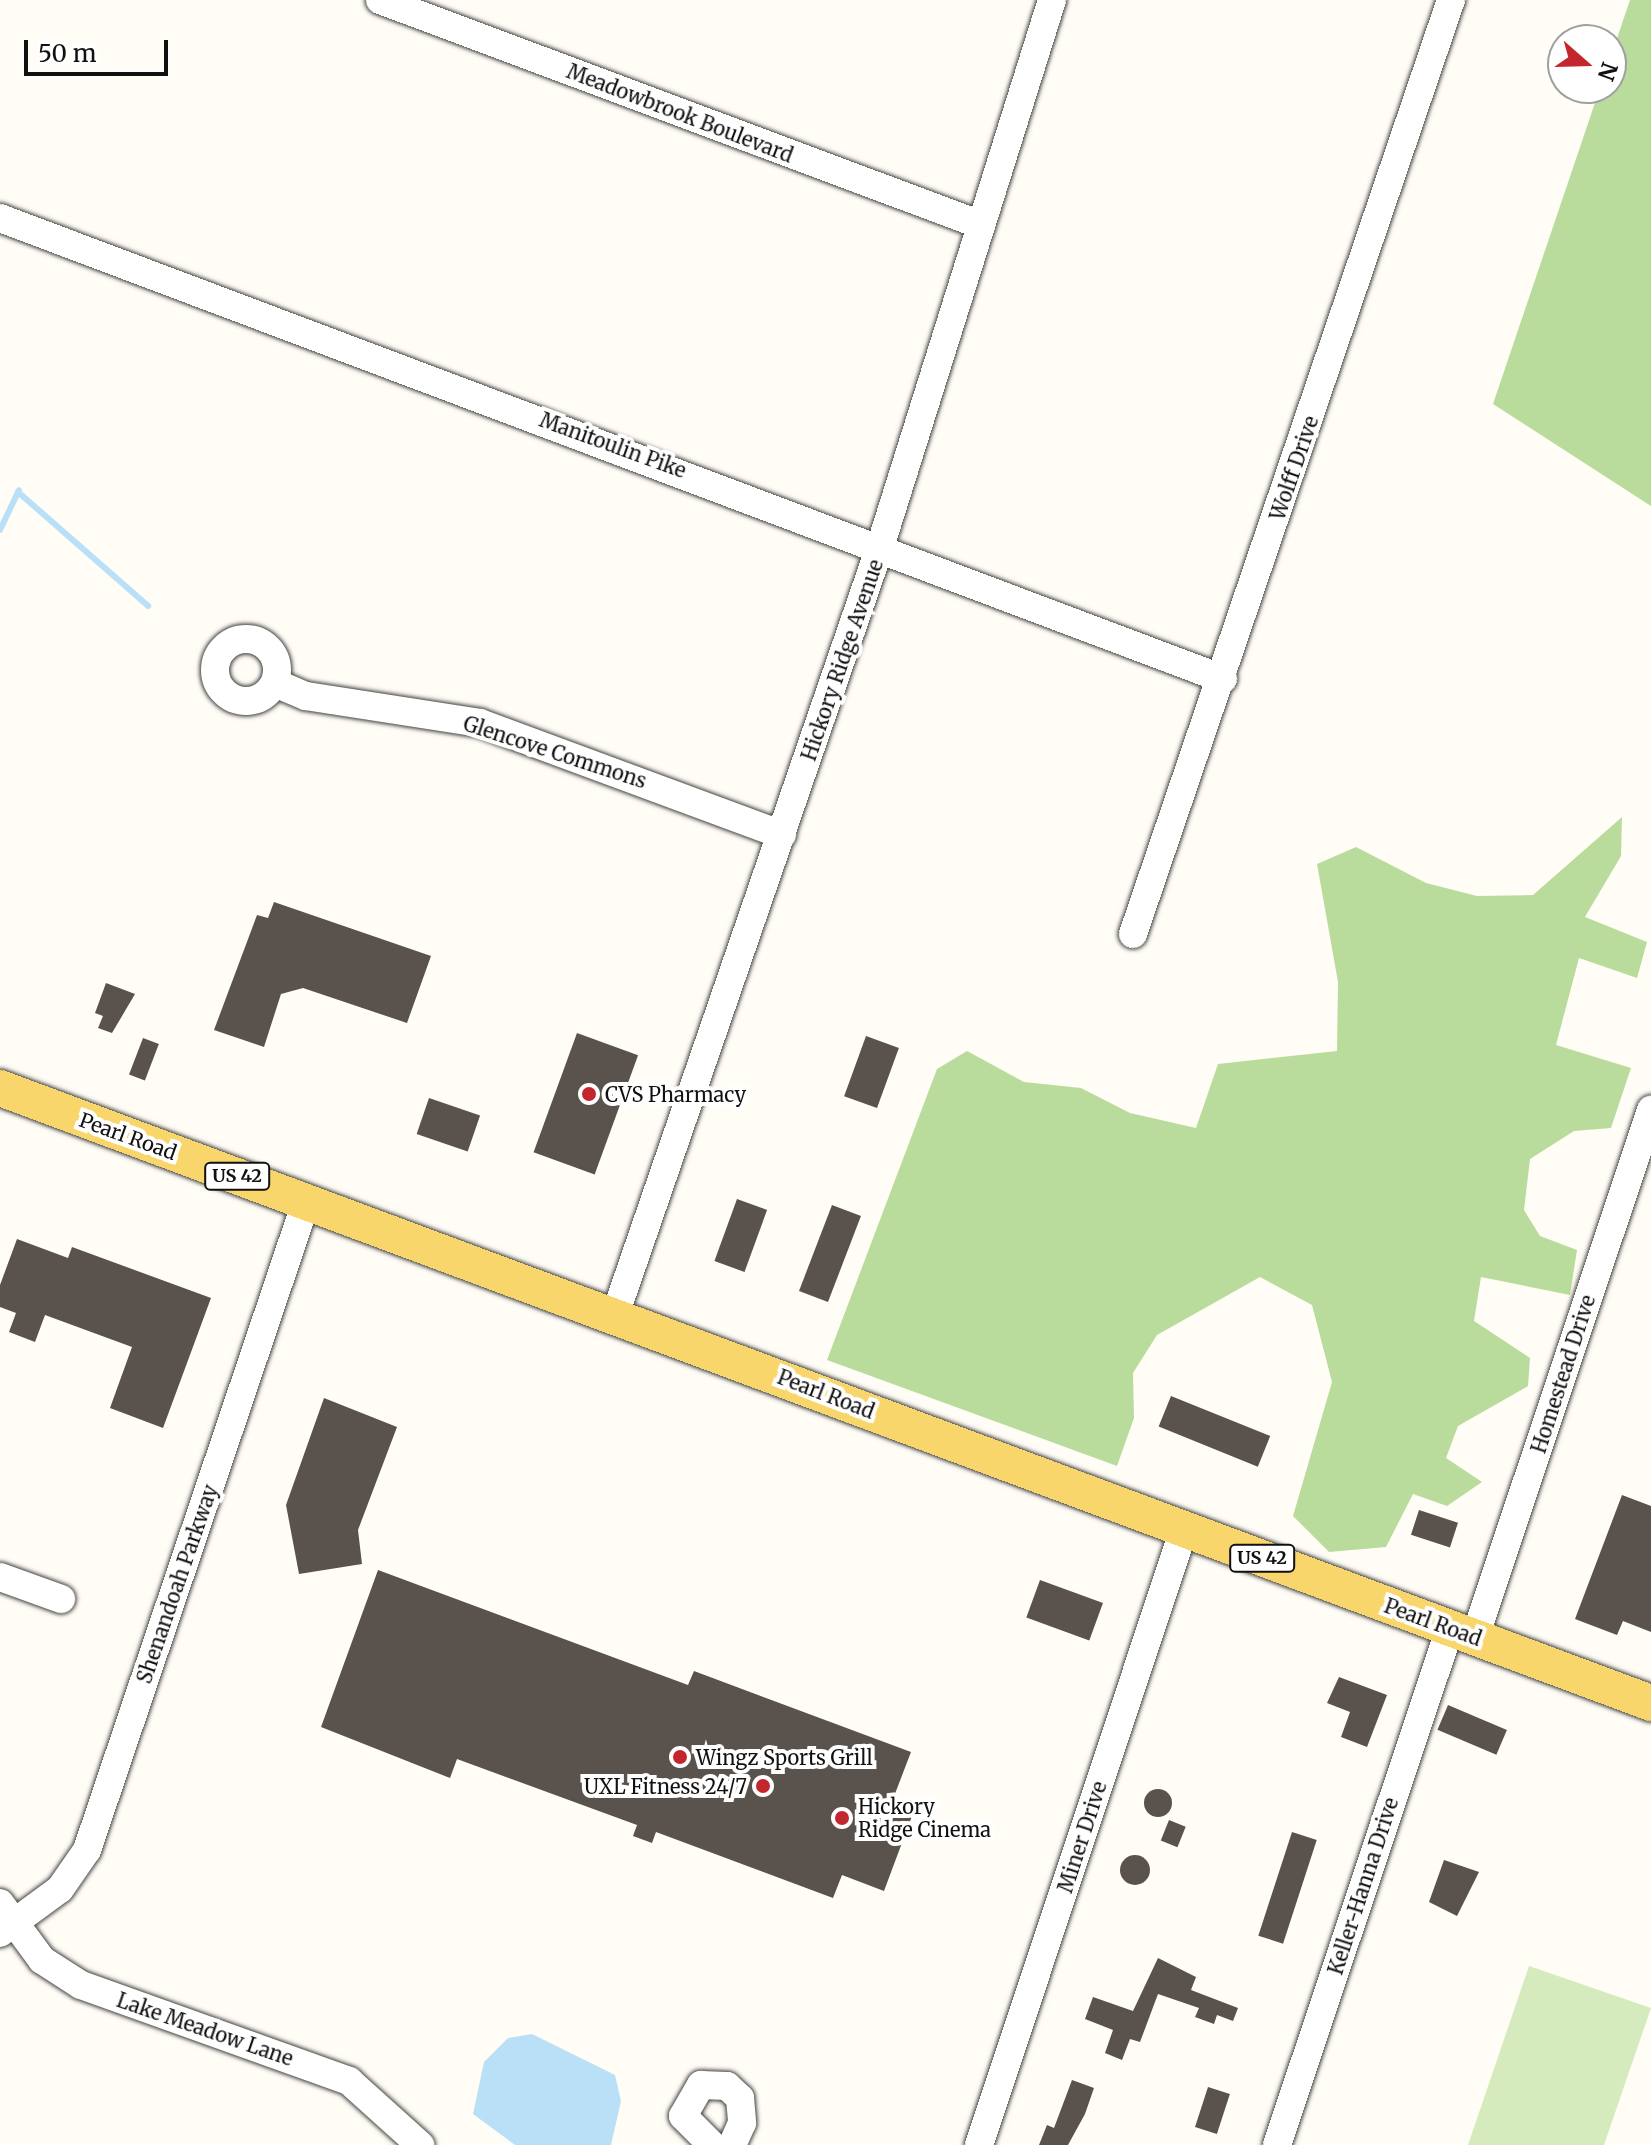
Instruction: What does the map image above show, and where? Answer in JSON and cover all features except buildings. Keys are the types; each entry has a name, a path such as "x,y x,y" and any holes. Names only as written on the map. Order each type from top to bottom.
{"main road":[{"name":"Pearl Road","path":"0,1088 1651,1703"}],"street":[{"name":"Meadowbrook Boulevard","path":"380,0 981,225"},
{"name":"Hickory Ridge Avenue","path":"615,1315 881,544 1052,0"},
{"name":"Wolff Drive","path":"1133,934 1223,679 1451,0"},
{"name":"Manitoulin Pike","path":"0,218 881,544 1223,679"},
{"name":"Glencove Commons","path":"275,683 306,696 480,723 782,835"},
{"name":"Homestead Drive","path":"1462,1632 1651,1110"},
{"name":"Shenandoah Parkway","path":"4,1921 60,1889 87,1850 306,1202"},
{"name":"Miner Drive","path":"979,2145 1184,1529"},
{"path":"0,1577 61,1599"},
{"name":"Keller-Hanna Drive","path":"1277,2145 1462,1632"},
{"name":"Lake Meadow Lane","path":"4,1921 42,1960 81,1985 349,2081 420,2145"},
{"path":"712,2145 683,2116 701,2085 727,2086 740,2098 742,2123 732,2145"}],"green space":[{"path":"1630,0 1651,0 1651,506 1493,404 1595,104 1627,104 1627,24 1622,24"},
{"path":"1622,817 1621,856 1585,917 1647,942 1637,978 1579,958 1556,1045 1631,1068 1611,1128 1574,1131 1530,1159 1524,1210 1540,1236 1577,1250 1570,1295 1481,1277 1474,1321 1530,1358 1528,1386 1458,1426 1446,1458 1482,1482 1447,1506 1413,1494 1386,1547 1329,1552 1293,1516 1332,1382 1312,1305 1260,1277 1157,1335 1133,1373 1134,1418 1117,1466 827,1360 937,1069 967,1051 1024,1082 1081,1088 1130,1113 1196,1128 1218,1064 1337,1051 1338,982 1317,864 1356,847 1426,883 1477,896 1533,895"},
{"path":"1529,1966 1651,2008 1604,2145 1468,2145"}],"water":[{"path":"532,2034 615,2075 621,2101 611,2145 515,2145 473,2114 484,2062 508,2038"}],"waterway":[{"path":"0,530 19,490"},
{"path":"18,492 148,606"}],"place":[{"name":"CVS Pharmacy","path":"589,1094"},
{"name":"Wingz Sports Grill","path":"680,1757"},
{"name":"UXL Fitness 24/7","path":"763,1786"},
{"name":"Hickory Ridge Cinema","path":"842,1818"}]}
